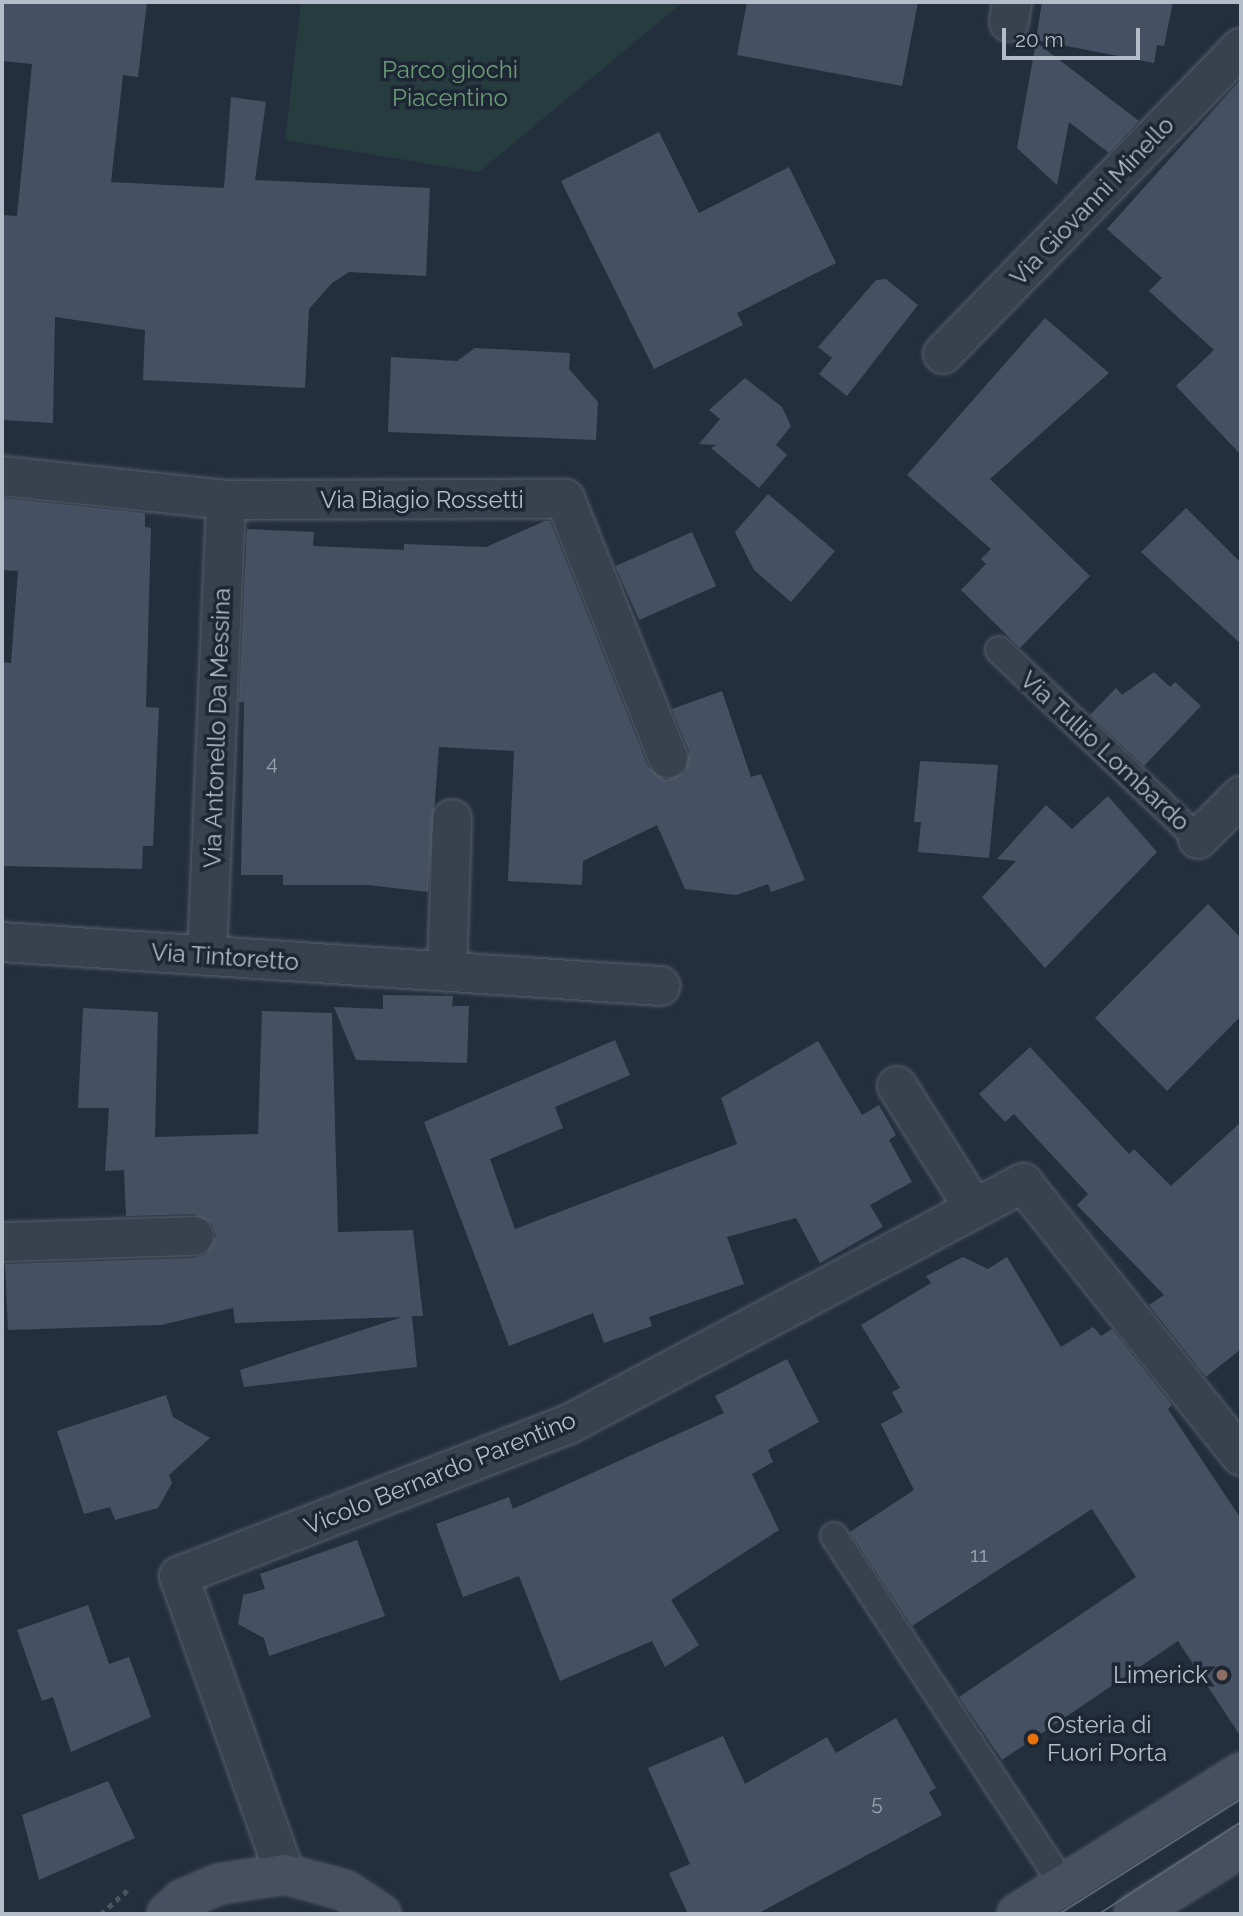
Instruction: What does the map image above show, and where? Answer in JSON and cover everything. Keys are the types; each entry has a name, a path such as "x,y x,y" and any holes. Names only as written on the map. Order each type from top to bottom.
{"street":[{"name":"Via Giovanni Minello","path":"943,354 1241,48"},
{"name":"Via Biagio Rossetti","path":"2,476 226,500 565,499 668,758"},
{"name":"Via Antonello Da Messina","path":"207,956 226,500"},
{"name":"Via Tullio Lombardo","path":"1198,839 1241,796"},
{"path":"447,972 452,819"},
{"name":"Via Tintoretto","path":"2,942 661,986"},
{"path":"897,1086 974,1208"},
{"name":"Vicolo Bernardo Parentino","path":"285,1874 179,1576 573,1422 1023,1182 1241,1455"},
{"path":"2,1242 194,1236"},
{"path":"1017,1914 1065,1888 1241,1773"},
{"path":"1134,1914 1241,1847"},
{"path":"175,1907 219,1884 285,1874 381,1910"}],"lane":[{"name":"Via Tullio Lombardo","path":"999,650 1198,839"},
{"path":"834,1536 1065,1888"}],"green space":[{"name":"Parco giochi Piacentino","path":"301,2 683,2 479,172 285,140"}],"building":[{"path":"2,2 147,2 138,77 123,75 111,182 224,188 231,97 266,102 255,180 430,188 426,276 349,272 332,283 309,309 305,388 143,380 145,330 55,317 53,423 2,420 2,215 17,216 32,64 2,61"},
{"path":"747,2 918,2 902,86 737,55"},
{"path":"1042,2 1173,2 1164,46 1157,45 1154,63 1036,40"},
{"path":"1036,42 1139,121 1109,153 1069,122 1057,185 1017,148"},
{"path":"1241,79 1241,455 1176,386 1214,350 1149,291 1162,278 1107,229"},
{"path":"659,132 699,213 789,167 836,263 737,313 743,325 654,369 561,181"},
{"path":"886,279 918,305 847,396 819,374 832,358 818,347 876,280"},
{"path":"1045,318 1109,373 990,479 1090,576 1020,648 961,590 986,564 981,559 991,549 907,475"},
{"path":"475,348 570,353 569,369 598,402 596,440 388,432 391,357 457,361"},
{"path":"745,378 782,407 791,426 776,445 787,455 759,488 711,448 717,445 699,444 720,419 709,410"},
{"path":"768,494 835,551 791,602 754,570 735,532"},
{"path":"2,498 145,513 145,527 151,528 146,707 159,708 153,846 143,846 142,869 2,866 2,662 11,663 18,571 2,570"},
{"path":"1186,508 1241,563 1241,644 1141,552"},
{"path":"550,521 648,767 666,780 685,772 689,751 672,709 722,691 751,777 761,774 805,880 771,892 768,884 736,895 685,889 657,825 583,861 582,885 508,881 514,751 439,747 428,892 368,885 283,885 283,875 241,875 244,702 239,702 247,529 314,532 313,546 404,550 404,544 486,547"},
{"path":"692,532 716,586 639,620 615,566"},
{"path":"1154,672 1170,687 1175,682 1201,706 1144,766 1090,715 1116,688 1122,695"},
{"path":"920,761 998,765 989,858 918,852 921,822 914,822"},
{"path":"1108,796 1157,852 1045,968 982,897 1016,861 997,859 1046,805 1072,829"},
{"path":"1208,904 1241,938 1241,1016 1167,1091 1095,1018"},
{"path":"383,995 453,996 452,1006 469,1006 467,1063 356,1060 334,1007 383,1009"},
{"path":"83,1008 158,1012 155,1137 258,1134 262,1011 332,1013 338,1232 413,1230 423,1316 412,1316 417,1367 244,1387 240,1370 402,1317 235,1323 233,1308 161,1325 8,1330 5,1264 195,1258 206,1254 216,1236 212,1224 194,1214 126,1216 124,1170 105,1171 109,1108 78,1108"},
{"path":"615,1040 630,1075 555,1107 563,1128 490,1159 515,1229 737,1144 721,1098 818,1041 862,1115 879,1105 896,1135 889,1140 912,1182 870,1205 883,1227 820,1263 796,1218 727,1237 744,1284 649,1317 652,1326 604,1343 593,1313 509,1346 424,1122"},
{"path":"1030,1047 1129,1154 1134,1149 1171,1186 1241,1122 1241,1349 1206,1377 1149,1305 1164,1295 1077,1205 1088,1194 1014,1114 1005,1122 979,1094"},
{"path":"963,1257 988,1269 1007,1257 1061,1347 1093,1327 1101,1336 1112,1329 1172,1405 1168,1409 1241,1519 1241,1737 1178,1641 1002,1760 959,1697 1136,1577 1092,1509 912,1626 850,1532 914,1490 881,1424 903,1412 892,1392 900,1388 861,1325 931,1283 926,1276"},
{"path":"787,1359 819,1422 768,1450 773,1462 752,1474 779,1530 671,1600 699,1645 665,1667 652,1641 560,1681 519,1576 463,1597 436,1524 509,1497 513,1509 724,1413 715,1396"},
{"path":"166,1395 173,1417 210,1438 169,1475 172,1483 158,1508 115,1520 110,1507 84,1514 57,1431"},
{"path":"357,1540 385,1616 269,1656 264,1638 238,1624 243,1595 265,1589 260,1574"},
{"path":"88,1605 109,1664 129,1657 151,1717 71,1752 53,1697 42,1701 17,1630"},
{"path":"896,1718 936,1788 929,1792 942,1815 757,1914 688,1914 669,1873 690,1864 648,1768 723,1736 745,1784 827,1737 836,1753"},
{"path":"108,1781 135,1838 39,1880 22,1815"}],"tram line":[{"path":"1059,1914 1241,1799"},
{"path":"1099,1914 1241,1822"}],"place":[{"name":"Limerick","path":"1222,1675"},
{"name":"Osteria di Fuori Porta","path":"1033,1739"}]}
